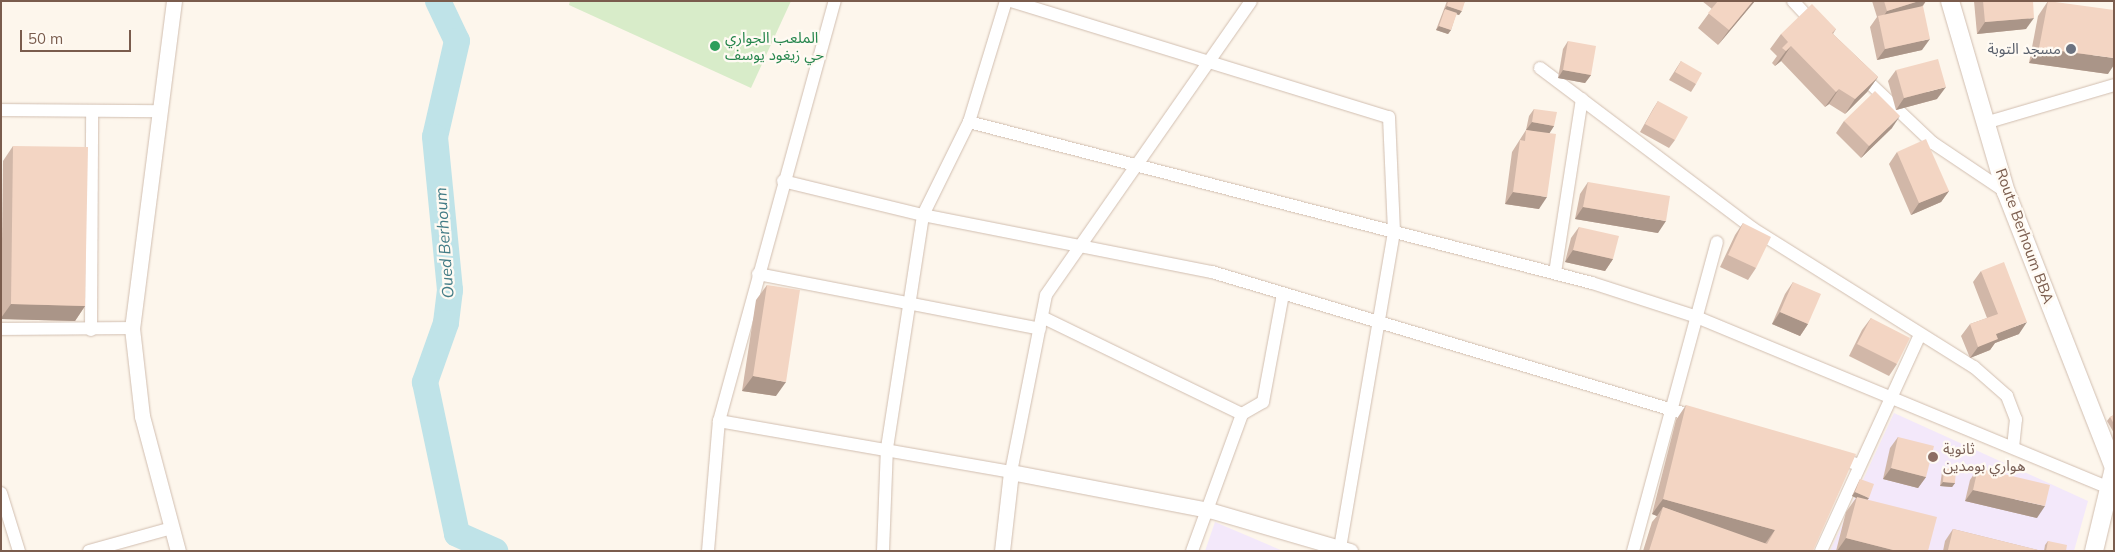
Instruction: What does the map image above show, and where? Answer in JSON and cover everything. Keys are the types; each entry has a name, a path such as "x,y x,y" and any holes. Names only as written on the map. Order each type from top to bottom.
{"main road":[{"name":"Route Berhoum BBA","path":"1950,1 2006,192 2114,467"},
{"path":"2094,551 2111,490 2114,467"}],"street":[{"path":"174,1 132,328 142,416 178,551"},
{"path":"708,551 719,422 782,181 835,1"},
{"path":"882,551 887,448 906,303 923,215 969,122 1006,1"},
{"path":"719,422 887,448 1209,510 1343,549 1394,232 1389,117 1011,1"},
{"path":"1002,551 1011,472 1046,296 1251,1"},
{"path":"1793,1 1825,36"},
{"path":"1850,63 1933,143 2006,192"},
{"path":"1540,68 1752,228 1920,335 1974,367 2007,396 2016,419 2014,447"},
{"path":"1985,123 2114,85"},
{"path":"1556,274 1582,99"},
{"path":"1,110 159,111"},
{"path":"91,330 92,111"},
{"path":"969,122 1556,274 1694,316 2014,447 2111,490"},
{"path":"782,181 923,215 1212,272 1380,324 1707,420"},
{"path":"1633,551 1694,316 1717,242"},
{"path":"758,274 906,303 1041,323 1242,414"},
{"path":"1192,551 1209,510 1242,414 1263,402 1283,294"},
{"path":"1,329 91,330 132,328"},
{"path":"1821,551 1890,396 1920,335"},
{"path":"1824,453 1859,465"},
{"path":"1,492 19,551"},
{"path":"1642,516 1660,522"},
{"path":"88,551 132,545 172,528"}],"shaded area":[{"name":"ثانوية هواري بومدين","path":"1894,413 2088,501 2074,551 1830,551"},
{"path":"1215,522 1283,551 1205,551"}],"green space":[{"name":"الملعب الجواري حي زيغود يوسف","path":"570,1 791,1 751,88 569,5"}],"building":[{"path":"1448,1 1465,1 1462,11 1447,6"},
{"path":"1718,1 1753,1 1729,30 1708,13"},
{"path":"1884,1 1919,1 1887,11"},
{"path":"1983,1 2033,1 2034,18 1985,22"},
{"path":"2048,1 2114,10 2114,58 2039,48"},
{"path":"1812,4 1836,29 1832,33 1878,77 1855,99 1839,89 1836,92 1791,46 1786,51 1782,48 1788,42 1781,34"},
{"path":"1923,6 1930,39 1885,49 1878,16"},
{"path":"1445,9 1457,13 1451,30 1439,26"},
{"path":"1568,41 1596,46 1591,75 1563,70"},
{"path":"1938,59 1946,87 1904,98 1896,70"},
{"path":"1681,61 1702,73 1696,84 1675,72"},
{"path":"1875,91 1900,116 1869,146 1844,121"},
{"path":"1658,101 1688,117 1675,140 1645,124"},
{"path":"1534,109 1557,112 1554,126 1532,122"},
{"path":"1526,130 1556,134 1547,197 1513,192 1520,140 1525,141"},
{"path":"1926,139 1949,191 1919,203 1897,152"},
{"path":"13,146 88,147 85,306 11,304"},
{"path":"1588,182 1670,196 1666,221 1583,207"},
{"path":"1743,223 1771,237 1756,268 1728,255"},
{"path":"1579,227 1619,236 1613,259 1573,250"},
{"path":"2004,262 2027,322 1996,334 1998,339 1978,347 1970,324 1998,314 1981,271"},
{"path":"1793,282 1821,294 1808,324 1780,312"},
{"path":"767,285 800,290 786,382 753,376"},
{"path":"1871,318 1910,338 1897,364 1857,344"},
{"path":"1686,405 1856,454 1813,551 1649,551 1663,507 1767,544 1775,530 1663,499"},
{"path":"2114,415 2114,424 2110,417"},
{"path":"1898,437 1934,446 1926,477 1891,468"},
{"path":"1944,468 1956,469 1955,483 1943,482"},
{"path":"1978,468 2050,485 2045,506 1973,490"},
{"path":"1860,479 1874,484 1869,498 1855,492"},
{"path":"1857,497 1937,517 1928,551 1897,551 1846,538"},
{"path":"1953,529 2042,551 1948,550"},
{"path":"2048,541 2067,545 2066,551 2046,551"}],"waterway":[{"name":"Oued Berhoum","path":"438,1 457,41 435,137 450,290 446,323 425,382 457,534 495,551"}],"place":[{"name":"الملعب الجواري حي زيغود يوسف","path":"715,46"},
{"name":"مسجد التوبة","path":"2071,49"},
{"name":"ثانوية هواري بومدين","path":"1933,457"}]}
